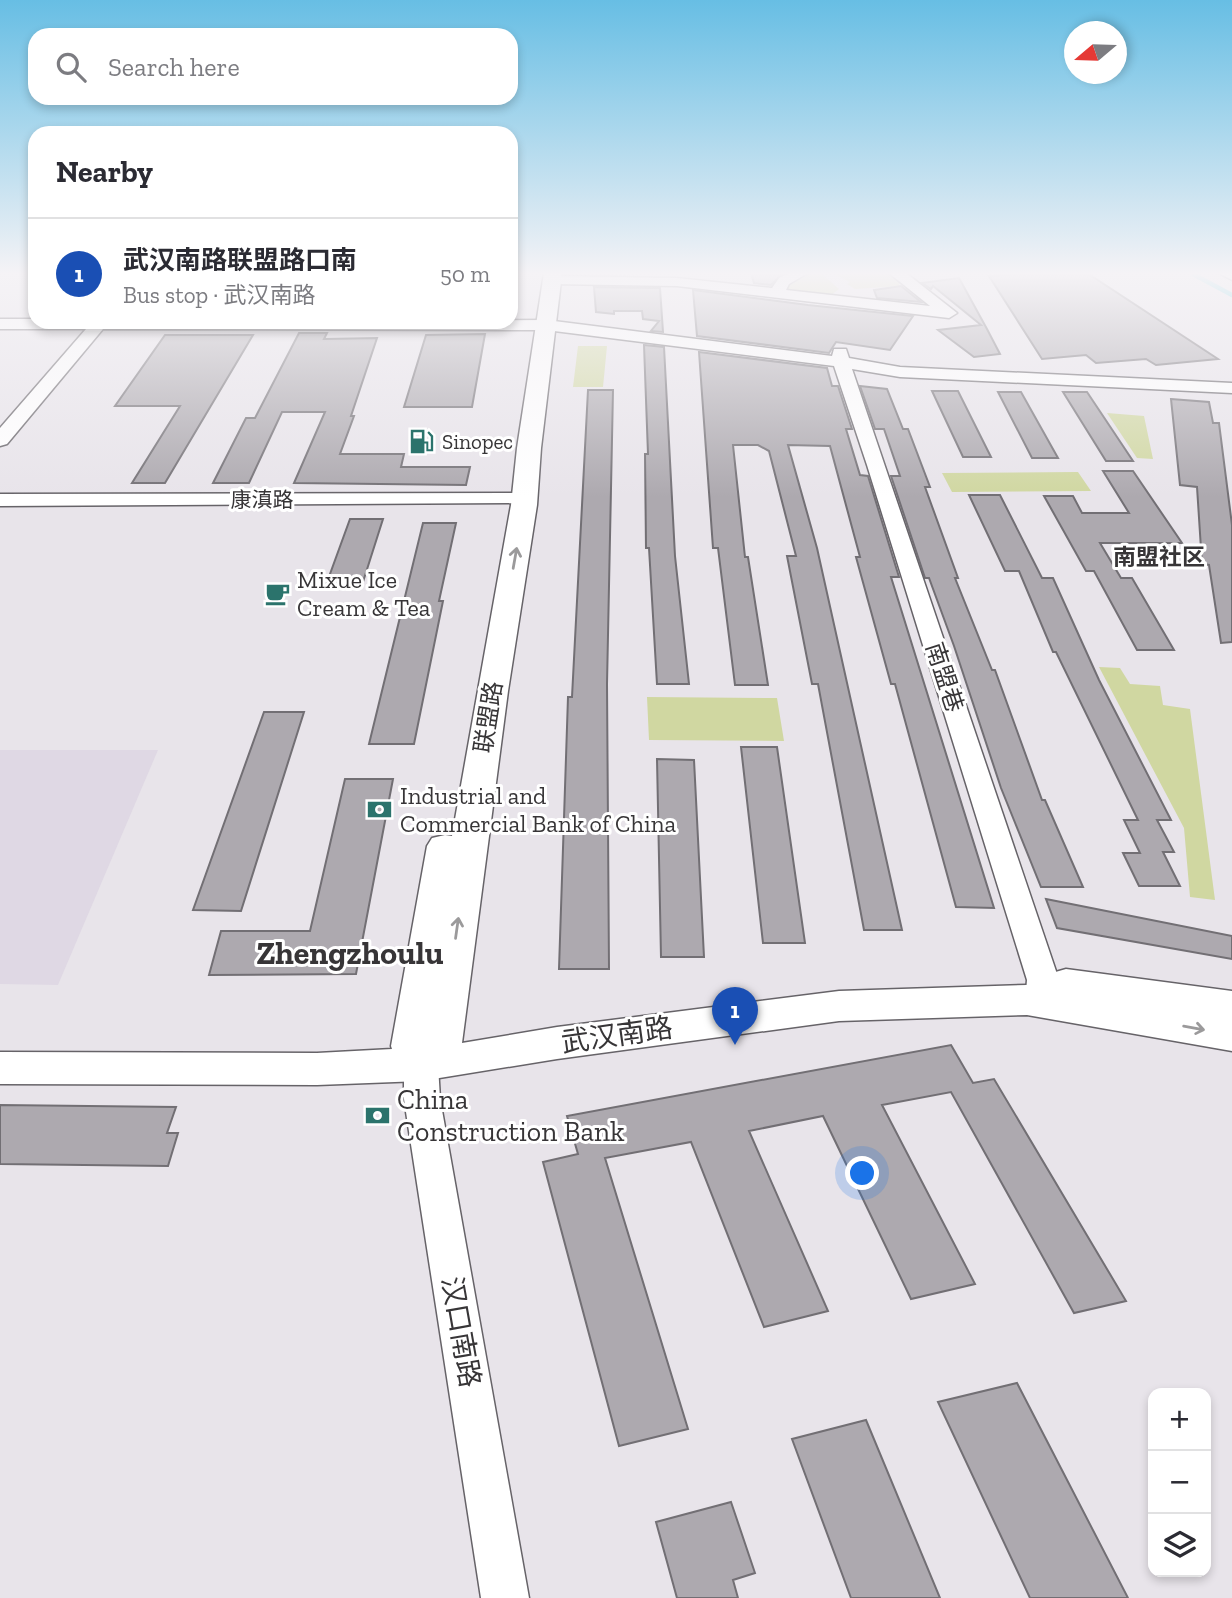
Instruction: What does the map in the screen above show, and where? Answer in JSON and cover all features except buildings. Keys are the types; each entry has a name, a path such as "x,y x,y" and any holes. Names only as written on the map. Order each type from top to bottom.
{"main road":[{"name":"联盟路","path":"424,1051 513,502 528,348"},
{"name":"武汉南路","path":"0,1048 424,1051 557,1043 839,1006 1027,1000 1043,991 1232,1006"},
{"name":"武汉南路","path":"1043,991 1232,1035"},
{"name":"武汉南路","path":"0,1068 317,1069 424,1051"}],"street":[{"path":"0,424 70,348"},
{"path":"0,440 73,348"},
{"path":"755,348 840,358 900,373 976,378 1208,384 1232,382"},
{"name":"南盟巷","path":"840,358 877,465 1043,991"},
{"path":"1208,384 1232,388"},
{"name":"康滇路","path":"0,500 513,502"},
{"name":"康滇路","path":"0,506 513,502"},
{"name":"汉口南路","path":"424,1051 422,1100 505,1598"}],"shaded area":[{"path":"0,750 158,750 58,985 0,984"}],"green space":[{"path":"578,348 607,348 603,387 573,387"},
{"path":"1107,413 1144,416 1153,459 1137,458"},
{"path":"1078,472 1091,491 952,492 942,473"},
{"path":"1099,667 1120,668 1130,684 1160,686 1163,705 1190,709 1215,900 1190,897 1184,828"},
{"path":"647,697 777,698 784,741 649,740"}],"place":[{"name":"Sinopec","path":"422,441"},
{"name":"Mixue Ice Cream & Tea","path":"277,593"},
{"name":"Industrial and Commercial Bank of China","path":"380,809"},
{"name":"武汉南路联盟路口南","path":"735,1045"},
{"name":"China Construction Bank","path":"377,1115"}],"district":[{"name":"南盟社区","path":"1159,557"},
{"name":"Zhengzhoulu","path":"350,953"}]}
